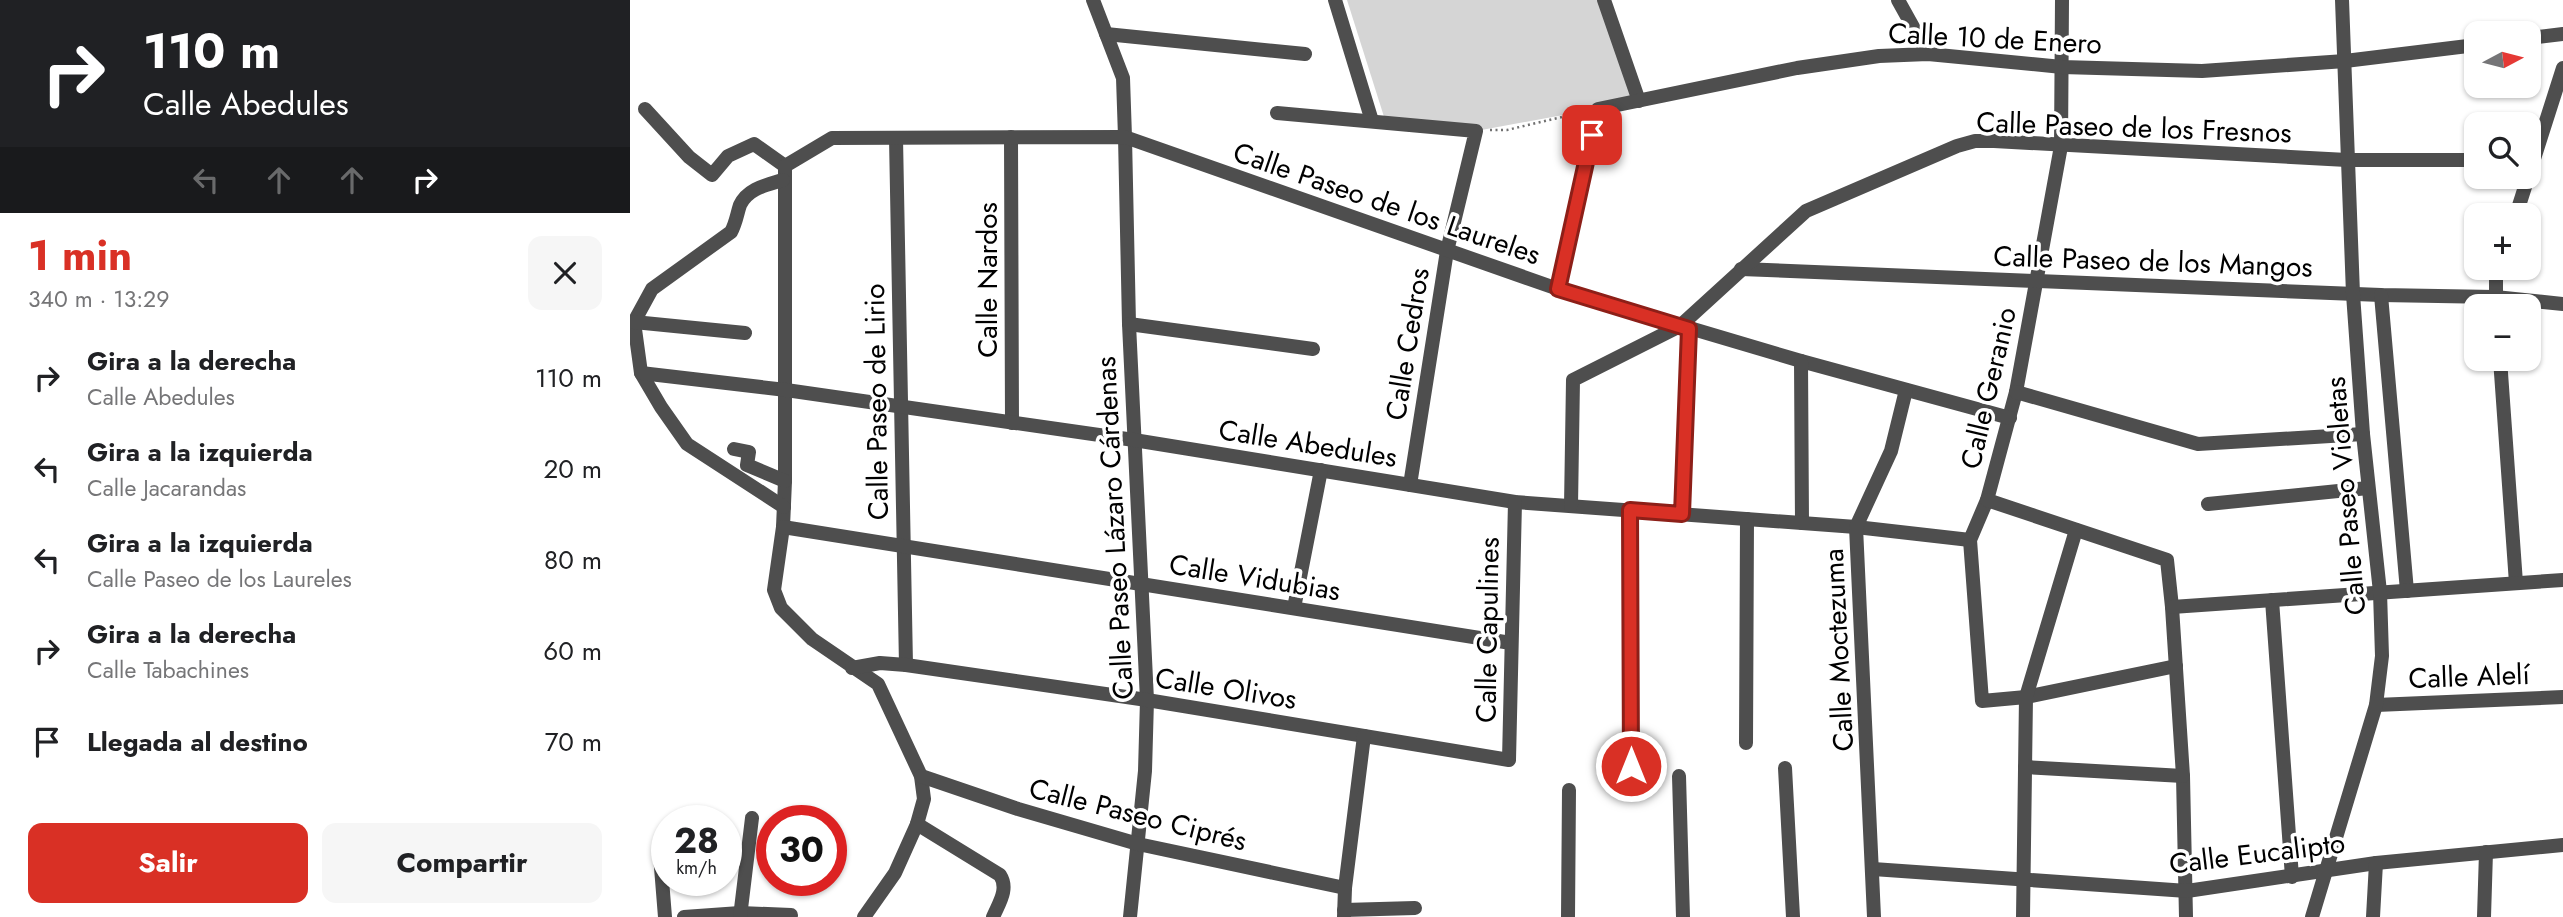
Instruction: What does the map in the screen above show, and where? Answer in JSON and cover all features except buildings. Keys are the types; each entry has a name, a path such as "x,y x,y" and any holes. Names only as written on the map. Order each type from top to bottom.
{"street":[{"name":"Calle Paseo Lázaro Cárdenas","path":"1093,0 1123,78 1129,324 1147,700 1145,772 1130,917"},
{"path":"1335,0 1372,121"},
{"path":"1604,0 1639,101"},
{"path":"1898,0 1928,54"},
{"name":"Calle Geranio","path":"2026,697 1982,701 1970,540 1987,500 2010,418 2061,145 2062,0"},
{"name":"Calle Paseo Violetas","path":"2312,917 2376,705 2382,656 2380,592 2363,435 2353,293 2342,0"},
{"path":"1106,34 1305,54"},
{"path":"2541,37 2563,34"},
{"name":"Calle 10 de Enero","path":"1598,109 1797,68 1879,56 1928,54 2062,67 2202,71 2345,61 2464,46"},
{"path":"2541,133 2563,68"},
{"path":"645,109 689,157 712,175 728,156 754,144 784,173 785,481 783,527 774,590 781,608 812,639 878,684 921,776 924,799 917,824 895,873 864,917"},
{"path":"1558,289 1598,109"},
{"path":"1277,113 1476,131"},
{"name":"Calle Cedros","path":"1410,485 1447,251 1476,131"},
{"name":"Calle Paseo de los Laureles","path":"634,322 652,289 731,232 738,219 740,205 754,189 784,173 832,138 1125,136 1558,289 1801,361 2010,418"},
{"name":"Calle Nardos","path":"1011,137 1012,423"},
{"name":"Calle Paseo de Lirio","path":"896,138 906,665"},
{"name":"Calle Paseo de los Fresnos","path":"1684,327 1741,269 1806,211 1957,146 1975,141 2347,160 2464,160"},
{"name":"Calle Paseo de los Mangos","path":"1741,269 2353,293 2464,300"},
{"name":"Calle Paseo Violetas","path":"2381,295 2407,591"},
{"name":"Calle Paseo de los Mangos","path":"2541,303 2563,304"},
{"path":"745,333 634,322 640,373 687,444 784,507"},
{"path":"1129,324 1313,349"},
{"path":"1571,506 1573,380 1684,327 1682,514"},
{"path":"1801,361 1802,523"},
{"path":"2501,371 2516,583"},
{"name":"Calle Abedules","path":"640,373 786,390 1134,440 1515,502 1856,527 1970,540"},
{"name":"Calle Moctezuma","path":"1874,917 1856,527 1891,451 1906,390"},
{"path":"2016,391 2198,444 2363,435"},
{"path":"734,449 749,452 747,465 785,481"},
{"path":"1294,608 1321,470"},
{"path":"2208,504 2368,488"},
{"path":"1987,500 2167,560 2183,776 2186,917"},
{"name":"Calle Capulines","path":"1508,760 1515,502"},
{"path":"1630,510 1631,766"},
{"path":"1745,743 1746,519"},
{"name":"Calle Vidubias","path":"783,527 1511,643"},
{"path":"2023,917 2026,697 2076,530"},
{"path":"2172,607 2563,580"},
{"path":"2272,600 2292,877"},
{"name":"Calle Olivos","path":"852,668 880,663 906,665 1147,700 1508,760"},
{"path":"2026,697 2176,666"},
{"name":"Calle Alelí","path":"2376,705 2563,697"},
{"path":"1364,736 1344,913 1415,908"},
{"path":"2025,767 2183,776"},
{"path":"1785,768 1793,917"},
{"name":"Calle Paseo Ciprés","path":"921,776 1018,809 1138,844 1345,888"},
{"path":"1679,776 1683,917"},
{"path":"1568,917 1569,790"},
{"path":"740,915 752,818"},
{"path":"917,824 1000,875 1004,881 1004,891 993,917"},
{"name":"Calle Eucalipto","path":"1873,869 2187,891 2376,863 2563,845"},
{"path":"2484,917 2486,852"},
{"path":"2373,917 2376,863"},
{"path":"663,896 665,917"},
{"path":"684,917 791,915"}],"path":[{"path":"1476,131 1507,130 1598,109"}],"shaded area":[{"path":"1347,0 1604,0 1639,101 1476,131 1386,123"}],"route":[{"path":"1592,135 1558,289 1689,329 1682,514 1630,510 1631,766"}]}
